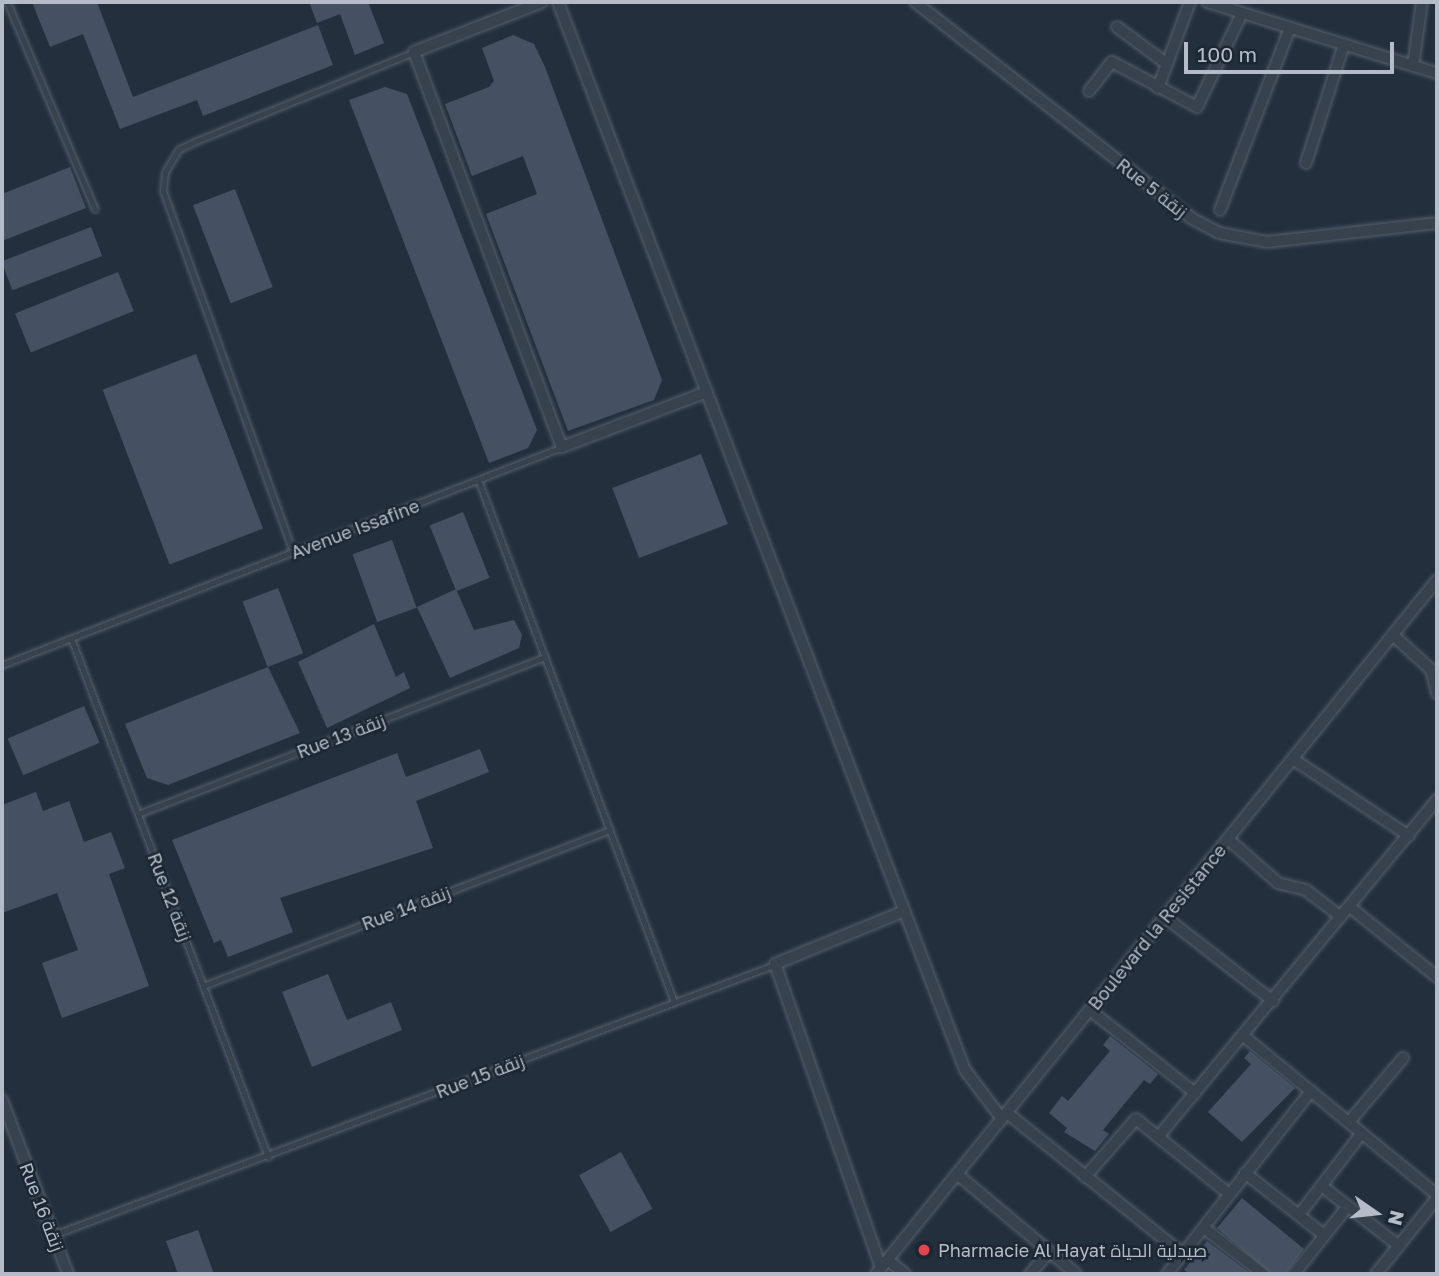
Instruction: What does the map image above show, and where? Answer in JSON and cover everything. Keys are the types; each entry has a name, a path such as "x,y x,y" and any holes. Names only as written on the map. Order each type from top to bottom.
{"street":[{"path":"542,2 414,52 562,447"},
{"path":"558,2 970,1081 1004,1116 1183,1254"},
{"name":"Rue 5 زنقة","path":"915,2 1191,218 1219,233 1267,242 1437,223"},
{"path":"1158,88 1190,2"},
{"path":"1207,2 1437,73"},
{"path":"1413,66 1422,2"},
{"path":"1089,91 1111,61 1192,106 1202,103 1242,13"},
{"path":"1117,27 1167,64"},
{"path":"1220,210 1290,27"},
{"path":"1306,163 1344,44"},
{"name":"Avenue Issafine","path":"562,447 707,392"},
{"name":"Boulevard la Resistance","path":"882,1267 1437,580"},
{"path":"1393,635 1434,672 1437,693"},
{"path":"1293,759 1409,836"},
{"path":"1158,1137 1246,1038 1273,1001 1437,800"},
{"path":"1228,839 1279,883 1306,890 1341,917"},
{"path":"1350,907 1437,977"},
{"name":"Rue 15 زنقة","path":"775,964 904,911"},
{"path":"1165,916 1273,1001"},
{"path":"775,964 882,1267 905,1274"},
{"path":"1090,1010 1195,1093"},
{"path":"1246,1038 1437,1197 1376,1274"},
{"path":"1349,1122 1403,1058"},
{"path":"1174,1272 1183,1254 1311,1091"},
{"name":"Rue 16 زنقة","path":"2,1100 68,1274"},
{"path":"1085,1177 1133,1120 1229,1194"},
{"path":"1299,1215 1362,1133"},
{"path":"1245,1173 1324,1235"},
{"path":"957,1174 1076,1274"},
{"path":"1322,1187 1399,1246"},
{"path":"1294,1274 1347,1207"},
{"path":"1204,1228 1264,1274"},
{"path":"1030,1274 1048,1253"}],"lane":[{"path":"8,2 95,209"},
{"path":"293,552 163,191 165,172 180,149 196,141 414,52"},
{"name":"Avenue Issafine","path":"2,665 479,482 562,447"},
{"path":"479,482 674,1002"},
{"name":"Rue 12 زنقة","path":"71,638 268,1157"},
{"name":"Rue 13 زنقة","path":"138,814 545,657"},
{"name":"Rue 14 زنقة","path":"203,986 610,830"},
{"name":"Rue 15 زنقة","path":"53,1235 268,1157 775,964"}],"building":[{"path":"32,2 97,2 133,97 318,25 333,65 203,116 197,100 120,129 83,34 50,47"},
{"path":"309,2 368,2 384,43 355,55 340,14 317,23"},
{"path":"513,35 534,44 545,67 662,380 654,400 568,431 486,214 537,194 523,156 472,176 445,104 489,87 494,81 482,48"},
{"path":"385,87 407,94 537,430 528,448 489,463 349,100"},
{"path":"70,167 86,208 2,241 2,194"},
{"path":"235,189 273,287 231,303 193,205"},
{"path":"91,227 102,256 12,290 2,261"},
{"path":"118,272 134,311 31,353 15,314"},
{"path":"196,354 263,529 170,564 103,390"},
{"path":"701,454 728,524 639,558 612,488"},
{"path":"463,512 490,578 456,591 430,525"},
{"path":"392,540 417,608 377,622 353,554"},
{"path":"278,588 303,653 268,667 243,602"},
{"path":"456,589 474,630 514,620 522,635 519,648 450,678 417,607"},
{"path":"374,624 396,677 404,672 410,688 327,728 298,662"},
{"path":"268,667 300,733 168,785 147,778 125,724"},
{"path":"84,706 100,743 23,775 8,738"},
{"path":"480,749 489,772 416,801 433,848 280,898 293,932 228,957 221,940 214,943 172,840 397,753 406,777"},
{"path":"36,792 43,811 69,801 84,842 111,832 125,868 109,874 149,986 62,1018 42,963 78,950 57,893 2,913 2,805"},
{"path":"328,974 347,1020 391,1002 402,1030 312,1067 282,992"},
{"path":"1110,1036 1158,1074 1150,1084 1144,1080 1103,1130 1109,1134 1095,1151 1064,1132 1067,1128 1049,1113 1062,1096 1068,1101 1110,1051 1103,1045"},
{"path":"1250,1051 1295,1088 1242,1142 1208,1112 1251,1064 1244,1058"},
{"path":"621,1152 653,1209 611,1232 579,1175"},
{"path":"1242,1198 1304,1249 1286,1274 1271,1274 1217,1228"},
{"path":"198,1230 214,1274 178,1274 166,1241"},
{"path":"1207,1241 1251,1274 1190,1274 1184,1270"}],"place":[{"name":"Pharmacie Al Hayat صيدلية الحياة","path":"924,1250"}]}
